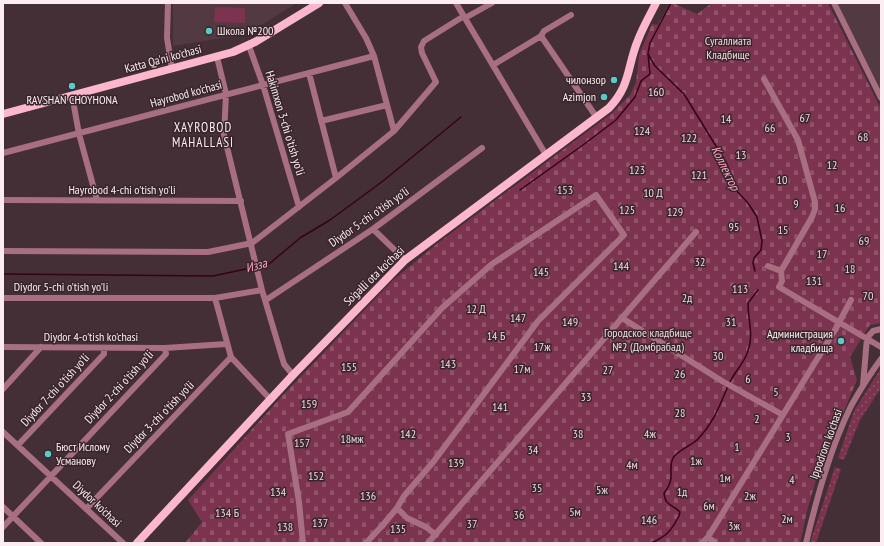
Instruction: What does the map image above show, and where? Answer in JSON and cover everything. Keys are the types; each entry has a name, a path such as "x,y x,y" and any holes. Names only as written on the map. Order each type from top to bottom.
{"main road":[{"name":"Katta Qa'ni ko'chasi","path":"3,114 217,57 249,46 319,3"},
{"name":"So'galli ota ko'chasi","path":"596,116 611,100 622,82 633,39 650,3"},
{"name":"So'galli ota ko'chasi","path":"137,543 292,374 404,258 545,153 609,108 626,84 638,40 656,3"},
{"name":"So'galli ota ko'chasi","path":"132,543 270,398"}],"street":[{"path":"168,3 167,38 172,69"},
{"path":"345,3 366,38 374,56 394,131"},
{"path":"456,3 545,153"},
{"path":"3,251 208,252 252,243 394,131 436,82 422,53 421,47 424,41 492,3"},
{"path":"834,3 881,98"},
{"path":"493,65 541,36 544,31 571,15"},
{"path":"541,36 596,116"},
{"name":"Hakimxon 3-chi o'tish yo'li","path":"249,46 263,85 299,207"},
{"name":"Hayrobod ko'chasi","path":"3,153 374,56"},
{"path":"217,57 226,94 224,135 252,243 262,290 284,364 292,374"},
{"path":"309,73 336,178"},
{"path":"764,79 798,140 815,202 814,213 781,271 782,281 775,294"},
{"path":"72,96 79,134 97,200"},
{"path":"321,121 387,105"},
{"name":"Diydor 5-chi o'tish yo'li","path":"266,300 373,229 482,148"},
{"path":"303,543 299,502 288,434 348,412 442,308 492,264 596,195 624,235 538,321 438,455 404,496 397,508 366,543"},
{"name":"Hayrobod 4-chi o'tish yo'li","path":"3,200 241,201"},
{"path":"373,229 404,258"},
{"path":"428,543 696,232"},
{"path":"768,266 781,271"},
{"path":"779,287 881,347"},
{"name":"Diydor 5-chi o'tish yo'li","path":"3,298 215,298 262,290"},
{"path":"215,298 226,344 231,357 270,398"},
{"path":"702,543 708,537 783,415 851,300"},
{"path":"622,318 734,389 783,415"},
{"path":"863,386 867,338 873,331 881,329"},
{"name":"Diydor 4-o'tish ko'chasi","path":"3,347 165,348 226,344"},
{"path":"3,389 41,348"},
{"name":"Diydor 7-chi o'tish yo'li","path":"18,445 104,354 104,348"},
{"name":"Diydor 2-chi o'tish yo'li","path":"3,528 50,476 166,354 165,348"},
{"name":"Diydor 3-chi o'tish yo'li","path":"86,509 231,357"},
{"name":"Ippodrom ko'chasi","path":"806,543 833,453 847,415 863,386 881,359"},
{"name":"Diydor ko'chasi","path":"3,432 123,543"},
{"path":"3,506 40,543"},
{"path":"397,508 407,518 426,527 436,535"},
{"path":"708,537 715,543"}],"shaded area":[{"name":"Школа №200","path":"173,3 297,3 263,24 228,37 173,46"},
{"path":"834,3 881,3 881,98"}],"green space":[{"name":"Городское кладбище №2 (Домбрабад)","path":"670,3 697,14 712,3 828,3 881,109 881,323 870,325 850,357 857,380 818,473 800,543 185,543 202,522 188,500 284,394 393,280 438,243 611,114 630,95 636,82 639,55 652,24 658,25"},
{"path":"215,7 245,8 245,23 214,22"},
{"path":"881,368 881,388 860,420 844,460 838,458 854,411"},
{"path":"835,467 841,469 816,543 810,543"}],"waterway":[{"name":"Коллектор","path":"520,190 616,120 635,97 641,81 650,74 648,54 650,43 671,3"},
{"name":"Коллектор","path":"648,54 655,66 684,94 727,164 732,186 748,203 757,217 762,241 761,250 754,258 753,263 755,271"},
{"name":"Изза","path":"259,266 269,264 300,238 330,220 383,181 461,117"},
{"name":"Изза","path":"3,274 213,276 255,267"},
{"name":"Коллектор","path":"730,382 749,349 751,335 748,303 758,290"},
{"name":"Коллектор","path":"651,543 661,538 674,526 680,512 667,503 664,493 671,478 671,462 675,455 704,433 716,414 728,386"}],"place":[{"name":"Школа №200","path":"209,31"},
{"name":"чилонзор","path":"614,80"},
{"name":"RAVSHAN CHOYHONA","path":"72,86"},
{"name":"Azimjon","path":"604,97"},
{"name":"Администрация кладбища","path":"841,341"},
{"name":"Бюст Ислому Усманову","path":"48,454"}],"district":[{"name":"XAYROBOD MAHALLASI","path":"203,134"}],"park label":[{"name":"Сугаллиата Кладбище","path":"728,48"},
{"name":"160","path":"656,92"},
{"name":"67","path":"805,118"},
{"name":"14","path":"726,119"},
{"name":"66","path":"770,128"},
{"name":"124","path":"642,131"},
{"name":"68","path":"863,137"},
{"name":"122","path":"689,138"},
{"name":"13","path":"741,155"},
{"name":"12","path":"832,165"},
{"name":"123","path":"637,170"},
{"name":"121","path":"699,175"},
{"name":"10","path":"782,180"},
{"name":"153","path":"565,190"},
{"name":"10 Д","path":"653,193"},
{"name":"9","path":"796,204"},
{"name":"16","path":"840,208"},
{"name":"125","path":"627,210"},
{"name":"129","path":"675,212"},
{"name":"95","path":"734,227"},
{"name":"15","path":"783,230"},
{"name":"69","path":"864,241"},
{"name":"17","path":"822,254"},
{"name":"32","path":"700,262"},
{"name":"144","path":"621,266"},
{"name":"18","path":"850,269"},
{"name":"145","path":"541,272"},
{"name":"131","path":"814,281"},
{"name":"113","path":"740,289"},
{"name":"70","path":"868,296"},
{"name":"2д","path":"687,298"},
{"name":"12 Д","path":"476,309"},
{"name":"147","path":"518,318"},
{"name":"149","path":"570,322"},
{"name":"31","path":"731,322"},
{"name":"14 Б","path":"496,336"},
{"name":"17ж","path":"542,347"},
{"name":"30","path":"718,356"},
{"name":"143","path":"448,364"},
{"name":"155","path":"349,367"},
{"name":"17м","path":"522,369"},
{"name":"27","path":"608,370"},
{"name":"26","path":"680,374"},
{"name":"6","path":"748,379"},
{"name":"5","path":"776,392"},
{"name":"33","path":"586,397"},
{"name":"159","path":"309,404"},
{"name":"141","path":"500,407"},
{"name":"28","path":"680,413"},
{"name":"2","path":"757,419"},
{"name":"142","path":"408,434"},
{"name":"38","path":"578,434"},
{"name":"4ж","path":"650,434"},
{"name":"3","path":"788,437"},
{"name":"18мж","path":"352,439"},
{"name":"157","path":"302,443"},
{"name":"1","path":"737,447"},
{"name":"34","path":"533,450"},
{"name":"1ж","path":"696,461"},
{"name":"139","path":"456,463"},
{"name":"4м","path":"632,465"},
{"name":"152","path":"316,476"},
{"name":"1м","path":"725,478"},
{"name":"4","path":"792,480"},
{"name":"35","path":"537,488"},
{"name":"5ж","path":"602,490"},
{"name":"134","path":"278,492"},
{"name":"1д","path":"682,492"},
{"name":"136","path":"368,496"},
{"name":"2ж","path":"750,496"},
{"name":"6м","path":"709,506"},
{"name":"5м","path":"575,512"},
{"name":"134 Б","path":"227,513"},
{"name":"36","path":"519,515"},
{"name":"2м","path":"787,519"},
{"name":"146","path":"649,520"},
{"name":"137","path":"320,523"},
{"name":"37","path":"472,524"},
{"name":"3ж","path":"734,526"},
{"name":"138","path":"285,527"},
{"name":"135","path":"398,529"}]}
